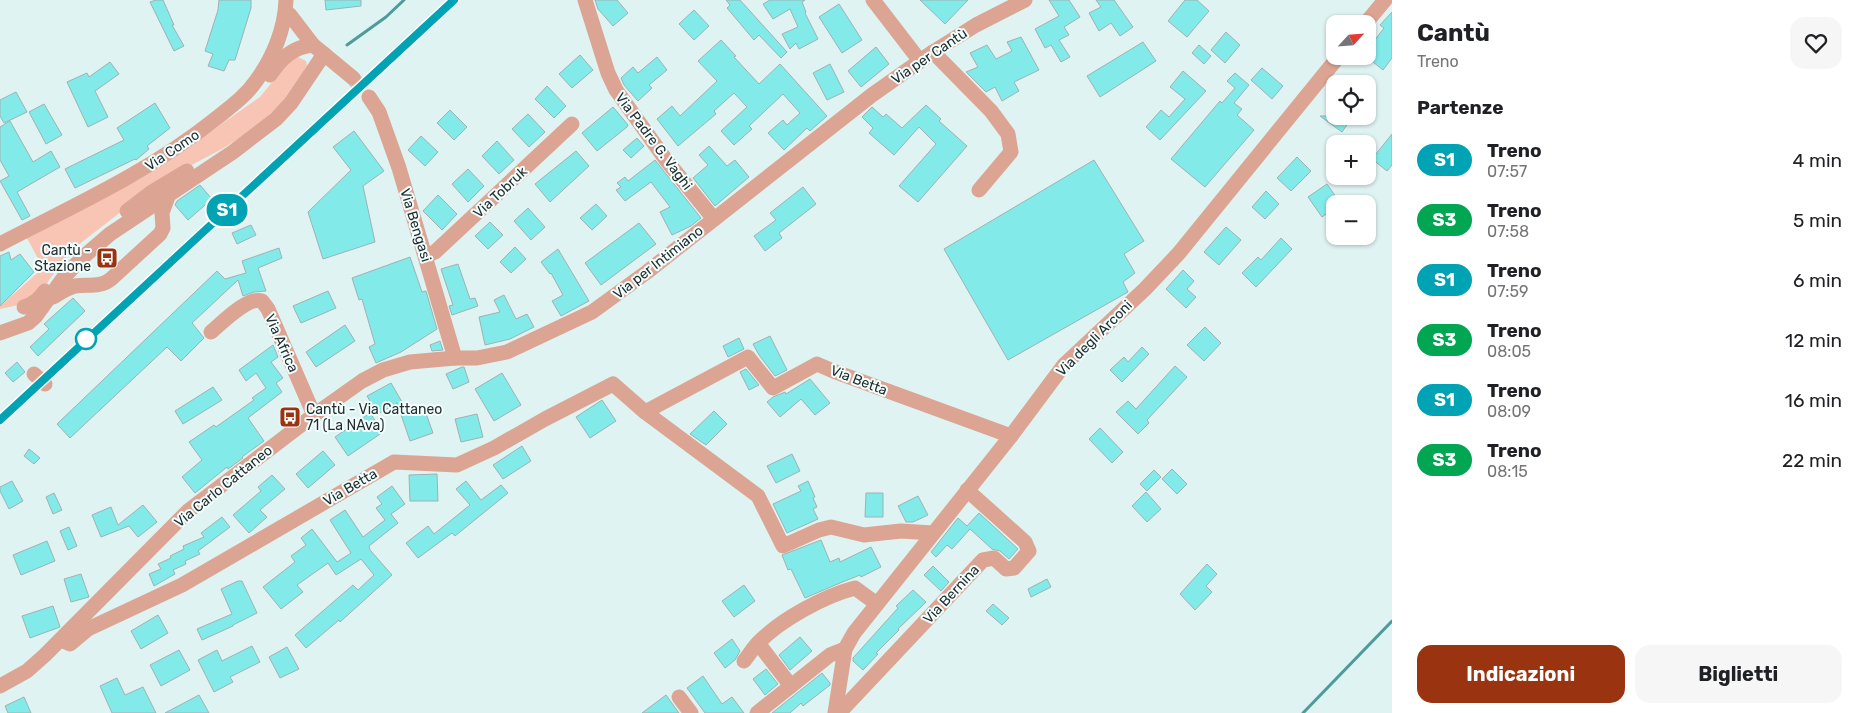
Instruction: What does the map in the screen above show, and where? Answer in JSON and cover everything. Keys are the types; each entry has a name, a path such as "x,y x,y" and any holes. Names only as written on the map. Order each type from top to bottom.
{"street":[{"name":"Via Padre G. Vaghi","path":"585,0 608,73 616,90 666,160 714,219"},
{"path":"873,0 920,61"},
{"name":"Via per Cantù","path":"838,120 933,52 976,25 1025,0"},
{"path":"1372,15 1385,0"},
{"path":"285,13 292,37 319,50 352,78"},
{"name":"Via Como","path":"0,244 142,170 187,141 243,96 255,83 266,66 285,13"},
{"path":"243,96 261,88 283,58 290,52 300,47 319,50"},
{"path":"0,333 28,323 36,316 64,277 82,258 110,234 233,152 276,119 290,103 319,50"},
{"path":"24,307 40,298 51,280 78,252 144,198 235,144 282,108 319,50"},
{"path":"933,52 992,111 1008,134 1010,152 979,190"},
{"name":"Via degli Arconi","path":"835,713 846,649 854,633 1011,436 1064,365 1145,289 1179,253 1332,65"},
{"name":"Via Bengasi","path":"369,97 379,112 386,128 426,256 455,358"},
{"name":"Via per Intimiano","path":"455,358 477,358 507,352 592,312 647,272 838,120"},
{"name":"Via Tobruk","path":"426,256 435,252 572,124"},
{"path":"48,300 69,288 98,285 106,283 111,279 160,234 163,228 162,212 169,194"},
{"name":"Via Africa","path":"211,332 245,305 254,300 262,302 268,309 314,415"},
{"name":"Via Betta","path":"645,412 748,356 773,388 817,364 1011,436"},
{"name":"Via Carlo Cattaneo","path":"0,686 26,671 61,640 188,512 314,415 362,381 377,373 410,362 455,358"},
{"name":"Via Betta","path":"61,640 70,644 88,629 182,585 394,462 457,465 494,448 613,384 645,412 758,496 783,546 819,530 831,527 864,535 901,531 933,533"},
{"name":"Via Bernina","path":"839,713 984,560 994,558 1006,569 1014,568 1029,551 1024,542 967,490"},
{"path":"744,661 758,642 798,612 844,591 855,588 877,604"},
{"path":"758,642 791,686"},
{"path":"757,713 830,654 846,649"},
{"path":"679,697 691,713"}],"shaded area":[{"path":"298,57 306,61 307,65 296,86 278,107 248,133 186,168 126,208 82,242 67,256 49,280 45,289 28,303 0,309 0,306 43,268 27,238 138,180 169,161 260,97 277,76 283,65"}],"building":[{"path":"163,0 174,25 172,25 184,46 174,51 150,2"},
{"path":"219,0 251,0 251,8 235,60 229,60 224,71 208,66 213,54 205,51 218,10"},
{"path":"325,0 361,0 361,6 326,10"},
{"path":"595,0 617,0 628,13 613,26 598,9"},
{"path":"726,0 740,0 787,52 781,58 759,35 754,40 727,8 730,5"},
{"path":"770,0 805,0 802,2 805,13 818,39 799,49 796,43 790,49 782,34 798,27 790,9 773,19 763,4"},
{"path":"920,0 968,0 945,24"},
{"path":"1049,0 1069,0 1080,17 1064,27 1069,35 1059,40 1070,57 1061,62 1051,45 1045,48 1035,29 1059,16"},
{"path":"1096,0 1114,0 1133,27 1120,36 1111,23 1099,31 1089,13 1101,7"},
{"path":"1185,0 1197,0 1209,11 1187,37 1168,21"},
{"path":"839,4 862,40 842,53 819,17"},
{"path":"694,10 709,26 694,40 679,24"},
{"path":"1392,12 1392,58 1383,70 1376,64 1376,38 1384,28 1380,25"},
{"path":"1226,32 1240,45 1225,63 1211,50"},
{"path":"1021,37 1039,70 1014,82 1019,91 1002,101 995,87 986,92 966,72 978,67 970,53 987,45 996,59 1012,51 1007,42"},
{"path":"721,40 759,84 780,64 827,116 810,131 807,128 784,150 768,133 783,120 787,125 800,113 783,94 749,126 752,129 734,145 721,131 747,107 734,93 714,111 716,114 678,146 657,119 672,106 680,116 717,81 698,61"},
{"path":"1143,42 1156,61 1100,97 1087,76"},
{"path":"1199,45 1211,56 1204,64 1192,53"},
{"path":"876,47 889,64 861,87 848,71"},
{"path":"580,55 593,70 572,88 559,74"},
{"path":"657,57 667,70 649,85 652,88 638,101 624,85 621,78 633,67 638,73"},
{"path":"110,62 119,74 95,91 108,117 88,127 67,82 87,73 89,77"},
{"path":"830,64 844,92 827,100 813,73"},
{"path":"1262,68 1283,86 1272,99 1251,80"},
{"path":"1183,71 1206,91 1160,140 1146,127 1161,110 1169,117 1185,99 1170,87"},
{"path":"1235,73 1249,85 1234,103 1242,109 1237,115 1254,130 1205,187 1171,159 1220,101 1222,103 1235,88 1227,81"},
{"path":"547,86 566,106 554,118 535,99"},
{"path":"16,92 27,112 4,123 0,116 0,100"},
{"path":"155,103 170,128 147,146 149,149 136,160 75,188 65,169 124,140 117,128"},
{"path":"44,104 62,135 46,144 29,112"},
{"path":"926,105 941,119 939,121 967,146 918,202 899,186 936,144 919,127 894,155 869,133 873,128 862,117 872,107 883,117 886,114 902,128"},
{"path":"613,107 628,125 597,151 582,133"},
{"path":"450,110 467,127 454,140 437,123"},
{"path":"528,114 545,132 529,147 512,129"},
{"path":"10,121 33,162 51,151 60,167 17,192 30,216 22,220 0,181 9,176 0,160 0,127"},
{"path":"1332,125 1347,125 1342,132"},
{"path":"354,131 384,171 363,186 375,242 323,259 308,212 351,170 333,147"},
{"path":"1392,134 1392,165 1387,171 1376,162 1376,154"},
{"path":"421,136 438,152 425,166 408,150"},
{"path":"637,138 644,146 631,158 623,150"},
{"path":"497,141 514,160 499,174 482,156"},
{"path":"709,146 727,166 735,160 749,177 715,206 693,178 708,165 699,155"},
{"path":"576,151 589,166 550,202 535,184"},
{"path":"1297,157 1311,171 1291,191 1277,178"},
{"path":"655,160 701,218 691,226 672,235 660,212 670,207 651,182 625,201 616,190 621,187 617,183 625,177 628,181"},
{"path":"1094,160 1144,241 1124,254 1135,273 1123,282 1128,292 1008,360 944,249"},
{"path":"468,169 484,186 468,202 452,184"},
{"path":"200,185 212,199 188,220 175,205 177,201"},
{"path":"1326,185 1335,195 1326,195 1326,214 1322,217 1308,197"},
{"path":"803,187 816,204 779,233 782,238 765,251 754,236 776,220 770,213"},
{"path":"1266,191 1279,204 1265,219 1252,207"},
{"path":"438,195 457,214 442,230 423,211"},
{"path":"596,204 607,216 592,230 580,218"},
{"path":"528,208 545,227 531,240 514,221"},
{"path":"490,222 503,235 488,249 475,236"},
{"path":"639,223 656,244 601,285 585,263"},
{"path":"251,225 256,235 237,244 232,233"},
{"path":"1226,227 1241,240 1219,265 1204,252"},
{"path":"1281,238 1292,249 1256,287 1242,273 1258,257 1261,260"},
{"path":"515,247 526,259 511,273 500,262"},
{"path":"279,248 282,258 258,268 266,291 254,292 243,296 238,280 192,323 204,338 181,361 167,347 70,438 57,424 217,271 225,279 246,273 242,261"},
{"path":"558,249 589,301 561,316 552,301 563,295 551,273 541,262"},
{"path":"9,252 11,260 20,254 34,272 0,306 0,256"},
{"path":"410,257 422,292 426,291 437,329 401,352 376,363 369,347 375,344 362,299 359,300 352,278"},
{"path":"458,264 470,299 475,298 478,306 452,315 449,306 453,305 441,269"},
{"path":"1183,270 1194,281 1187,289 1196,297 1186,308 1166,289"},
{"path":"328,291 336,308 301,323 293,306"},
{"path":"504,295 516,319 527,314 534,327 510,339 485,345 479,317 500,312 494,300"},
{"path":"73,298 85,311 38,356 30,347 49,329 44,324"},
{"path":"345,325 355,341 316,367 306,352"},
{"path":"1205,327 1221,343 1204,361 1187,345"},
{"path":"770,336 787,370 775,376 753,344"},
{"path":"739,338 744,349 728,357 723,346"},
{"path":"440,341 443,350 432,351 430,345"},
{"path":"273,345 278,357 271,362 283,378 276,383 282,392 248,418 264,441 228,469 227,467 195,493 182,477 202,460 189,442 214,425 216,427 254,400 252,398 266,388 256,373 246,381 239,370"},
{"path":"1142,347 1149,354 1122,382 1110,370 1124,357 1128,362"},
{"path":"17,362 25,372 13,382 5,373"},
{"path":"1175,366 1187,377 1147,420 1149,423 1138,434 1116,412 1128,401 1136,409"},
{"path":"464,367 469,382 453,389 446,374"},
{"path":"746,369 759,385 749,390 740,372"},
{"path":"502,373 521,405 494,421 475,389"},
{"path":"810,379 830,403 815,415 801,399 780,417 767,402 773,397 785,392 786,394"},
{"path":"391,383 409,414 424,408 433,433 410,441 397,403 378,414 367,396"},
{"path":"213,387 222,400 183,424 175,411"},
{"path":"602,400 616,421 590,438 576,417"},
{"path":"714,411 727,424 706,445 690,434"},
{"path":"370,413 383,432 348,456 335,437"},
{"path":"477,414 483,437 461,442 455,419"},
{"path":"1100,428 1123,452 1112,463 1089,439"},
{"path":"522,446 531,461 503,479 493,465"},
{"path":"29,449 40,458 34,464 24,456"},
{"path":"323,451 335,465 308,488 296,474"},
{"path":"792,454 800,471 776,483 767,466"},
{"path":"1172,469 1187,484 1177,494 1162,479"},
{"path":"1154,470 1161,477 1147,491 1140,484"},
{"path":"437,474 438,501 410,501 409,475"},
{"path":"272,475 285,489 260,510 267,517 249,533 233,515 261,491 258,487"},
{"path":"12,481 23,501 9,509 0,491 0,487"},
{"path":"466,481 481,500 501,485 508,493 455,536 452,533 418,558 406,543 428,526 434,534 470,505 456,489"},
{"path":"808,481 815,497 813,498 817,507 813,509 818,519 787,533 773,504 801,491 798,486"},
{"path":"392,486 405,504 391,514 398,523 369,546 370,550 392,575 340,622 339,620 306,648 295,635 353,585 358,590 374,575 361,559 336,575 328,563 297,585 303,592 281,609 263,587 295,562 291,556 306,545 301,538 312,529 337,562 351,553 330,520 345,510 363,537 385,520 376,508 382,504 377,497"},
{"path":"1146,492 1161,509 1147,522 1132,506"},
{"path":"54,493 62,510 53,514 46,497"},
{"path":"866,493 883,493 883,517 865,517"},
{"path":"918,496 928,515 913,522 906,522 898,506"},
{"path":"143,505 157,522 138,537 129,526 101,537 92,515 111,507 118,525"},
{"path":"979,513 1018,549 1009,559 1000,551 992,549 970,529 952,549 947,545 936,557 931,552 958,518 967,526"},
{"path":"222,517 230,527 198,551 200,554 185,561 186,564 173,570 175,574 154,586 149,574 161,569 158,564 184,549 183,546 204,537 201,533"},
{"path":"69,527 77,546 68,550 60,531"},
{"path":"821,540 830,562 839,558 840,562 871,547 881,567 861,577 860,575 805,598 791,569 788,570 782,555"},
{"path":"47,541 55,561 21,575 13,555"},
{"path":"1207,564 1217,574 1206,586 1212,592 1195,610 1180,594"},
{"path":"933,566 949,582 941,591 924,575"},
{"path":"81,574 89,597 71,602 64,579"},
{"path":"1047,579 1051,587 1031,597 1028,589"},
{"path":"242,581 257,613 202,640 197,629 232,614 221,589"},
{"path":"744,585 755,601 734,617 722,601"},
{"path":"913,590 926,602 898,629 863,670 853,661 853,658 898,608 896,606"},
{"path":"993,604 1009,618 1002,625 986,611"},
{"path":"53,606 60,627 30,638 22,616"},
{"path":"158,615 168,633 141,649 131,631"},
{"path":"800,637 812,651 790,670 779,655"},
{"path":"732,639 740,651 735,660 725,668 714,653"},
{"path":"252,646 260,662 230,677 233,682 214,692 198,660 217,650 222,661"},
{"path":"287,647 299,669 280,678 269,657"},
{"path":"179,650 190,670 161,686 150,665"},
{"path":"766,669 778,684 765,695 753,679"},
{"path":"822,673 830,685 803,706 801,703 790,713 772,713"},
{"path":"703,676 722,704 732,697 744,713 705,713 687,688"},
{"path":"117,678 125,695 143,687 156,713 112,713 100,686"},
{"path":"199,695 209,713 165,713"},
{"path":"666,695 679,713 642,713"},
{"path":"24,697 31,713 8,713 5,706"}],"waterway":[{"path":"347,45 386,17 404,0"},
{"path":"1303,713 1392,621"}],"tunnel":[{"path":"353,78 369,97"}],"railway":[{"path":"0,420 454,0"}],"train":[{"name":"S1","path":"0,420 454,0"}],"place":[{"name":"Cantù - Stazione","path":"107,258"},
{"name":"Cantù - Via Cattaneo 71 (La NAva)","path":"290,417"}]}
